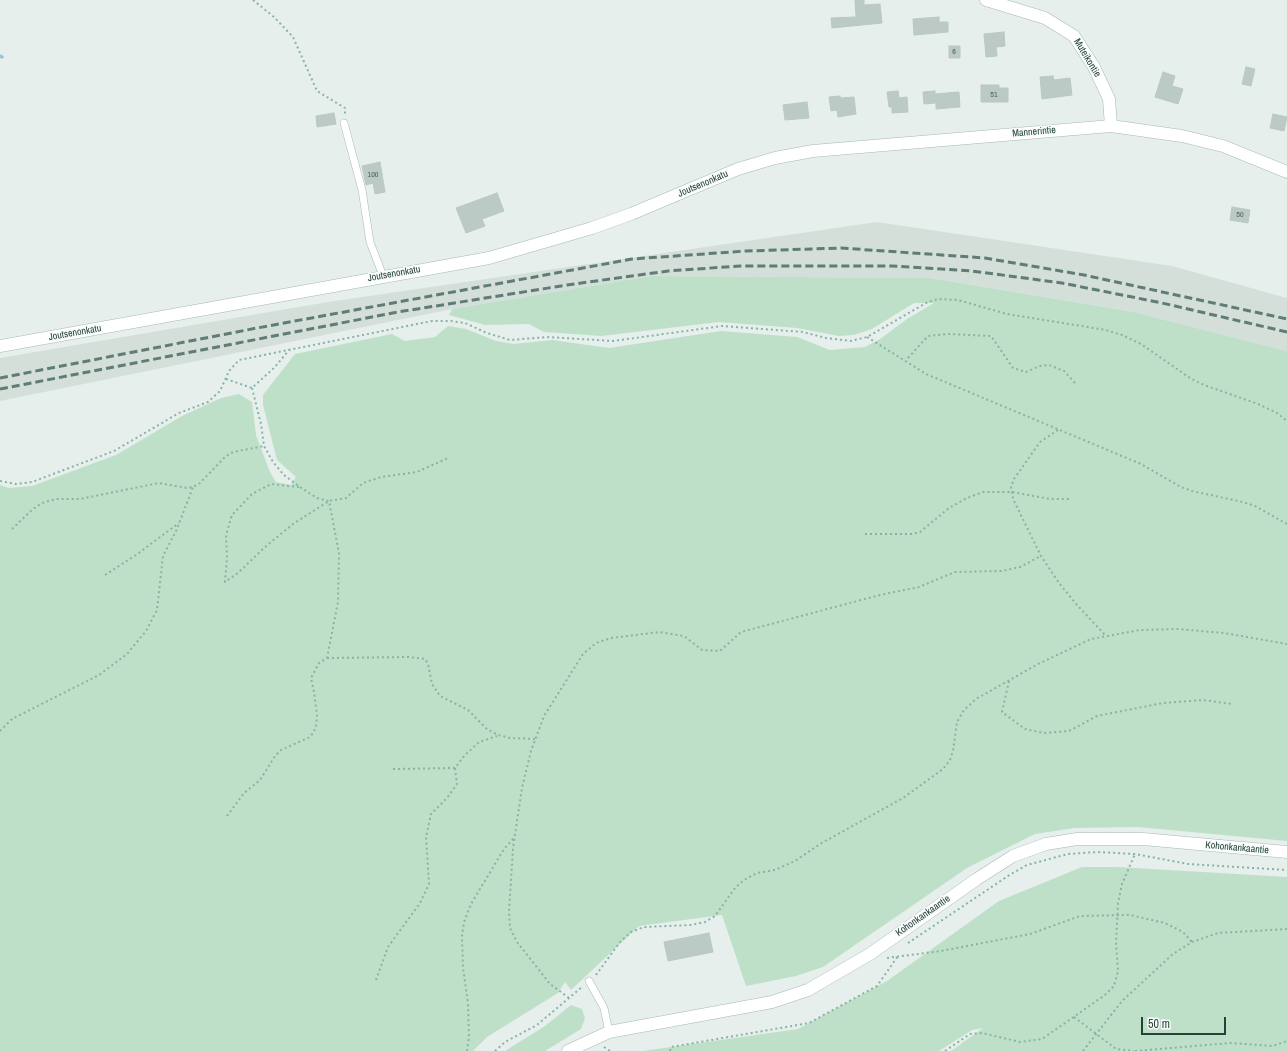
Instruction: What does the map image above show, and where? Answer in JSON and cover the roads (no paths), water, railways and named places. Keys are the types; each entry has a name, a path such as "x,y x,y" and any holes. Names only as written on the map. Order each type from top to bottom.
{"street":[{"name":"Muteikontie","path":"986,0 1045,18 1074,36 1094,67 1109,99 1111,126"},
{"name":"Mannerintie","path":"775,158 813,151 1111,126 1182,136 1223,146 1287,172"},
{"name":"Joutsenonkatu","path":"0,346 489,258 592,228 631,214 738,169 775,158"},
{"name":"Kohonkankaantie","path":"568,1051 609,1032 772,1002 808,990 870,954 977,879 1013,856 1046,844 1077,839 1143,840 1287,852"}],"lane":[{"path":"344,123 362,190 370,242 383,276"},
{"path":"589,981 604,1008 609,1032"}],"railway":[{"path":"0,378 257,328 632,259 746,251 841,248 985,258 1084,275 1287,319"},
{"path":"0,389 398,312 567,285 668,271 740,266 892,266 972,271 1062,283 1162,303 1287,332"}]}
